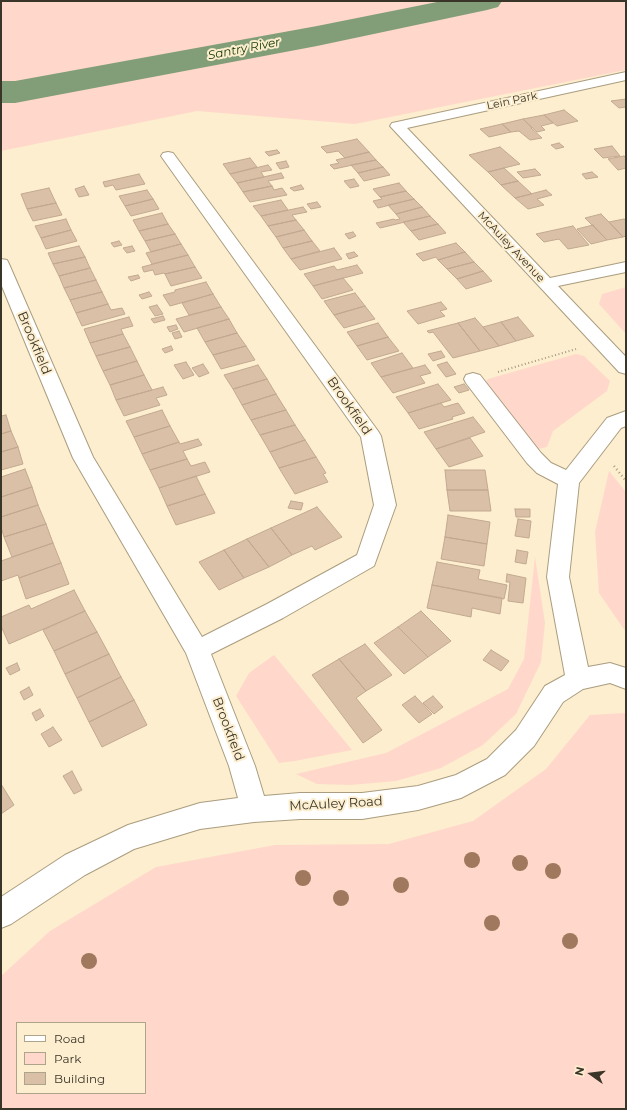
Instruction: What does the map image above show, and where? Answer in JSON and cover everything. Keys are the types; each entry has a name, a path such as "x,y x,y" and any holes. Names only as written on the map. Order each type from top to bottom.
{"street":[{"name":"Lein Park","path":"397,126 626,76"},
{"name":"McAuley Avenue","path":"397,126 626,368"},
{"name":"Brookfield","path":"168,156 371,436 385,505 366,560 275,611 197,650"},
{"name":"Brookfield","path":"1,264 83,458 197,650 242,766 254,809"},
{"path":"545,284 626,267"},
{"path":"473,380 534,458 544,468 569,481"},
{"path":"578,680 558,577 569,481 614,423 626,418"},
{"name":"McAuley Road","path":"1,914 75,865 128,838 200,816 254,809 300,806 362,806 418,798 461,786 496,767 525,738 554,694 578,680 610,674 626,679"}],"path":[{"path":"473,380 601,342"}],"green space":[{"path":"1,1 626,1 626,70 355,124 197,111 1,151"},
{"path":"626,287 626,334 599,304 602,294"},
{"path":"576,354 584,356 610,381 607,391 553,431 547,447 534,450 484,384 488,379"},
{"path":"609,471 626,492 626,631 599,593 595,532"},
{"path":"535,557 545,623 541,662 516,714 483,745 441,768 396,781 350,785 317,784 296,774 386,753 508,689 524,659"},
{"path":"274,655 352,750 279,763 236,696 249,673"},
{"path":"626,714 626,1109 1,1109 1,976 50,931 156,867 275,845 389,844 473,821 546,769 590,715"}],"building":[{"path":"626,99 626,107 619,108 611,101"},
{"path":"564,110 578,121 557,126 544,115"},
{"path":"544,115 553,123 541,126 545,130 537,132 523,119"},
{"path":"523,119 542,138 530,140 519,131 511,132 502,124"},
{"path":"502,124 511,132 489,137 480,129"},
{"path":"357,139 369,152 345,158 338,151 327,153 321,147"},
{"path":"559,143 564,147 556,149 551,145"},
{"path":"612,146 620,156 603,158 594,149"},
{"path":"500,147 520,164 488,172 469,155"},
{"path":"277,150 280,153 269,156 265,152"},
{"path":"369,152 376,160 334,169 330,165 339,163 336,160"},
{"path":"624,156 626,158 626,168 618,170 608,159"},
{"path":"250,158 257,167 230,174 223,164"},
{"path":"376,160 383,167 358,173 351,165"},
{"path":"286,161 289,167 280,169 276,163"},
{"path":"268,165 272,170 261,172 264,177 237,183 230,174"},
{"path":"383,167 390,175 364,181 358,173"},
{"path":"504,168 518,181 501,185 488,172"},
{"path":"535,169 541,175 523,178 517,172"},
{"path":"592,172 598,177 586,179 582,174"},
{"path":"281,173 284,178 268,181 272,186 243,192 237,183"},
{"path":"139,174 145,184 116,190 113,185 105,187 103,182"},
{"path":"354,179 359,186 350,188 344,181"},
{"path":"518,181 532,194 515,198 501,185"},
{"path":"399,183 406,191 380,197 373,189"},
{"path":"301,185 304,189 294,191 290,188"},
{"path":"84,186 89,195 79,197 75,189"},
{"path":"272,186 274,190 282,188 287,195 250,202 243,192"},
{"path":"49,188 56,203 27,209 21,194"},
{"path":"147,190 153,199 125,206 119,196"},
{"path":"546,190 552,195 537,199 544,205 528,209 515,198"},
{"path":"406,191 414,199 378,208 373,201 382,199 380,197"},
{"path":"153,199 159,209 131,216 125,206"},
{"path":"414,199 422,207 396,214 388,205"},
{"path":"281,200 288,210 261,216 253,206"},
{"path":"317,202 321,207 311,209 307,204"},
{"path":"56,203 62,215 33,221 27,209"},
{"path":"303,207 307,212 292,215 296,220 268,226 261,216"},
{"path":"422,207 430,216 380,228 376,223 400,219 396,214"},
{"path":"162,213 168,224 139,231 133,220"},
{"path":"601,214 623,237 607,240 585,218"},
{"path":"430,216 438,224 411,231 403,222"},
{"path":"66,219 71,230 41,238 35,226"},
{"path":"624,219 626,221 626,236 623,237 609,222"},
{"path":"296,220 304,230 276,237 268,226"},
{"path":"168,224 175,234 145,241 139,231"},
{"path":"438,224 446,233 419,240 411,231"},
{"path":"593,225 607,240 591,244 577,229"},
{"path":"573,226 589,245 568,249 559,239 544,242 536,234"},
{"path":"71,230 77,241 46,249 41,238"},
{"path":"304,230 312,241 283,248 276,237"},
{"path":"353,232 356,236 349,239 345,234"},
{"path":"175,234 181,244 151,252 145,241"},
{"path":"119,241 122,245 114,247 111,243"},
{"path":"312,241 320,251 291,259 283,248"},
{"path":"456,243 465,252 438,260 436,257 423,261 416,254"},
{"path":"181,244 188,255 152,264 146,253"},
{"path":"79,246 85,257 53,264 48,253"},
{"path":"132,246 135,251 127,253 123,248"},
{"path":"334,248 342,259 300,270 291,259"},
{"path":"354,252 358,256 349,259 346,254"},
{"path":"465,252 474,262 447,269 438,260"},
{"path":"188,255 195,267 155,275 153,270 144,272 142,267"},
{"path":"85,257 90,268 59,276 53,264"},
{"path":"474,262 483,271 457,279 447,269"},
{"path":"357,265 363,273 313,286 304,274 334,266 337,270"},
{"path":"195,267 202,278 171,286 165,274"},
{"path":"90,268 96,280 64,288 59,276"},
{"path":"483,271 492,281 466,289 457,279"},
{"path":"138,275 140,278 131,281 128,277"},
{"path":"343,278 353,290 322,299 313,286"},
{"path":"96,280 102,292 70,300 64,288"},
{"path":"206,282 213,294 170,306 163,295 175,292 175,290"},
{"path":"102,292 108,304 76,313 70,300"},
{"path":"149,292 152,296 142,299 139,295"},
{"path":"355,293 365,306 334,315 324,301"},
{"path":"213,294 221,307 189,315 182,303"},
{"path":"441,302 447,309 440,311 445,316 418,324 407,311"},
{"path":"108,304 111,310 122,308 125,314 82,326 76,313"},
{"path":"157,305 163,314 155,316 149,307"},
{"path":"365,306 375,319 344,328 334,315"},
{"path":"221,307 229,319 184,332 176,319"},
{"path":"163,316 165,320 154,323 151,319"},
{"path":"129,317 133,326 121,329 123,334 90,343 84,329"},
{"path":"518,317 534,336 516,341 501,322"},
{"path":"475,318 499,346 480,351 458,323"},
{"path":"229,319 237,333 205,342 197,328"},
{"path":"501,322 516,341 499,346 483,327"},
{"path":"378,323 388,337 357,346 347,332"},
{"path":"458,323 480,351 453,358 433,332 429,333 427,331"},
{"path":"176,325 178,329 170,332 167,327"},
{"path":"179,331 182,337 175,339 172,333"},
{"path":"237,333 246,346 213,355 205,342"},
{"path":"123,334 130,347 96,356 90,343"},
{"path":"388,337 399,351 367,360 357,346"},
{"path":"171,346 173,350 165,353 162,349"},
{"path":"246,346 255,360 221,369 213,355"},
{"path":"130,347 137,361 103,371 96,356"},
{"path":"441,351 445,357 433,361 428,354"},
{"path":"402,353 413,368 381,377 371,363"},
{"path":"137,361 144,375 110,385 103,371"},
{"path":"186,362 194,375 183,379 174,365"},
{"path":"447,362 456,374 446,377 437,365"},
{"path":"203,364 209,373 199,377 192,368"},
{"path":"258,365 267,379 233,389 224,375"},
{"path":"425,365 431,373 420,376 425,383 393,393 381,377"},
{"path":"144,375 152,390 116,400 110,385"},
{"path":"267,379 276,394 242,405 233,389"},
{"path":"438,384 451,400 408,413 396,397"},
{"path":"464,384 469,390 459,393 454,387"},
{"path":"163,387 167,395 156,398 160,405 124,416 116,400"},
{"path":"276,394 286,410 251,420 242,405"},
{"path":"441,403 444,407 458,403 465,413 452,417 453,419 419,429 408,413"},
{"path":"162,410 170,426 134,437 126,421"},
{"path":"286,410 295,425 260,435 251,420"},
{"path":"6,415 11,431 1,434 1,416"},
{"path":"473,417 485,432 436,449 424,432"},
{"path":"295,425 305,440 270,452 260,435"},
{"path":"170,426 179,442 142,454 134,437"},
{"path":"11,431 18,447 1,452 1,434"},
{"path":"470,438 483,456 449,467 436,449"},
{"path":"198,439 202,445 183,451 187,459 150,470 142,454 179,442 180,444"},
{"path":"305,440 316,457 279,468 270,452"},
{"path":"18,447 23,464 1,470 1,452"},
{"path":"316,457 326,473 323,474 328,482 295,494 279,468"},
{"path":"187,459 191,466 205,462 210,472 159,488 150,470"},
{"path":"25,469 32,487 1,497 1,477"},
{"path":"445,470 485,470 488,490 447,490"},
{"path":"196,476 205,494 167,506 159,488"},
{"path":"32,487 38,505 1,517 1,497"},
{"path":"447,490 488,490 491,511 450,511"},
{"path":"205,494 215,513 176,525 167,506"},
{"path":"291,501 303,503 301,510 288,508"},
{"path":"38,505 46,524 4,537 1,527 1,517"},
{"path":"317,507 342,537 315,550 312,546 292,555 271,528"},
{"path":"515,509 530,509 530,517 516,517"},
{"path":"448,515 490,522 487,544 445,537"},
{"path":"518,519 531,521 529,538 515,536"},
{"path":"46,524 53,543 12,557 4,537"},
{"path":"271,528 292,555 269,567 247,539"},
{"path":"445,537 487,544 484,566 441,559"},
{"path":"247,539 269,567 244,578 224,550"},
{"path":"53,543 61,563 19,578 18,575 1,581 1,561"},
{"path":"224,550 244,578 219,590 199,562"},
{"path":"517,550 528,552 526,564 515,562"},
{"path":"437,562 480,570 478,579 507,585 504,599 432,585"},
{"path":"61,563 69,584 26,599 19,578"},
{"path":"507,574 526,578 523,603 508,601 510,582 506,582"},
{"path":"432,585 502,598 500,614 472,608 471,617 427,608"},
{"path":"74,590 85,611 9,644 1,626 1,617 29,605 31,609"},
{"path":"85,611 97,632 54,651 43,630"},
{"path":"421,611 451,641 428,657 398,627"},
{"path":"398,627 428,657 404,674 374,643"},
{"path":"97,632 109,654 65,674 54,651"},
{"path":"365,644 392,675 366,691 339,659"},
{"path":"491,650 509,661 501,671 483,660"},
{"path":"109,654 121,677 77,698 65,674"},
{"path":"339,659 366,691 356,698 382,730 363,743 312,675"},
{"path":"17,663 20,670 10,675 6,668"},
{"path":"121,677 134,700 89,722 77,698"},
{"path":"29,687 33,695 24,700 20,692"},
{"path":"415,696 432,714 419,723 402,705"},
{"path":"433,696 443,707 434,714 423,703"},
{"path":"134,700 147,725 102,747 89,722"},
{"path":"40,709 44,716 36,721 32,713"},
{"path":"53,727 62,740 49,747 41,734"},
{"path":"72,771 82,790 74,794 63,776"},
{"path":"1,784 14,805 1,814"}],"waterway":[{"name":"Santry River","path":"1,92 15,92 317,36 487,1"}]}
